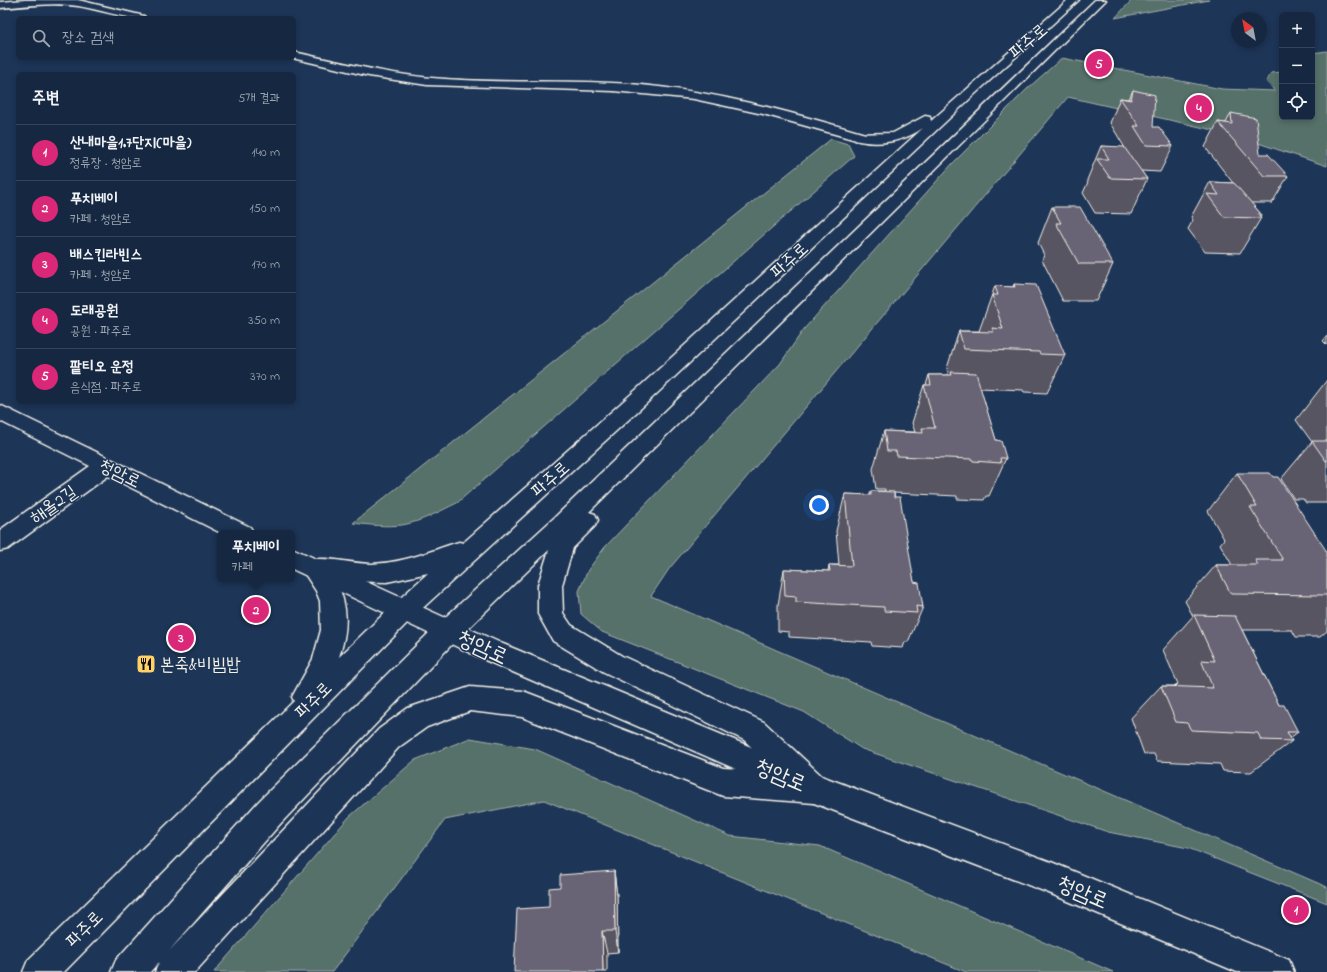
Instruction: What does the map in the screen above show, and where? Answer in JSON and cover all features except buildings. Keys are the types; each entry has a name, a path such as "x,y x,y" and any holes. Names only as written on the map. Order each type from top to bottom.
{"main road":[{"name":"파주로","path":"40,972 404,610 644,394 965,96 1074,0"},
{"name":"파주로","path":"128,972 270,812 449,630 563,523 1101,0"},
{"path":"0,5 52,1 78,3 132,16"},
{"path":"296,55 395,77 445,83 584,86 675,92 768,110 860,137 872,142 879,156 876,167 864,179 860,194"},
{"path":"860,137 897,137 913,131 945,104 965,96"},
{"path":"743,348 684,420 563,544 550,585 550,614 562,633 613,664 754,731 814,788"},
{"name":"청암로","path":"0,412 236,530"},
{"name":"해올2길","path":"0,542 106,466"},
{"path":"302,563 344,573 372,575 402,572 435,563 465,548 498,525"},
{"path":"279,735 316,683 330,648 334,614 328,589 302,563"},
{"name":"청암로","path":"302,563 494,652 814,788 1051,878 1277,972"},
{"path":"172,972 389,738 418,717 470,699 524,704 723,782 814,788"}],"green space":[{"path":"1132,0 1209,0 1115,18"},
{"path":"1327,51 1327,166 1231,134 1068,97 669,569 651,596 1327,887 1327,903 1188,848 1108,832 862,749 804,712 602,632 581,614 579,591 588,570 605,547 780,364 804,329 953,163 1027,89 1062,58 1222,89 1275,91 1266,82 1271,73 1279,72 1279,120 1315,120 1315,53"},
{"path":"831,139 848,144 854,156 457,503 409,524 384,526 353,523"},
{"path":"470,738 535,749 730,836 820,846 1113,972 966,972 544,800 445,820 332,972 214,972 349,817 415,760"}],"place":[{"name":"팥티오 운정","path":"1099,64"},
{"name":"도래공원","path":"1199,108"},
{"name":"푸치베이","path":"256,610"},
{"name":"배스킨라빈스","path":"181,638"},
{"name":"본죽&비빔밥","path":"146,664"},
{"name":"산내마을1.7단지(마을)","path":"1296,910"}]}
